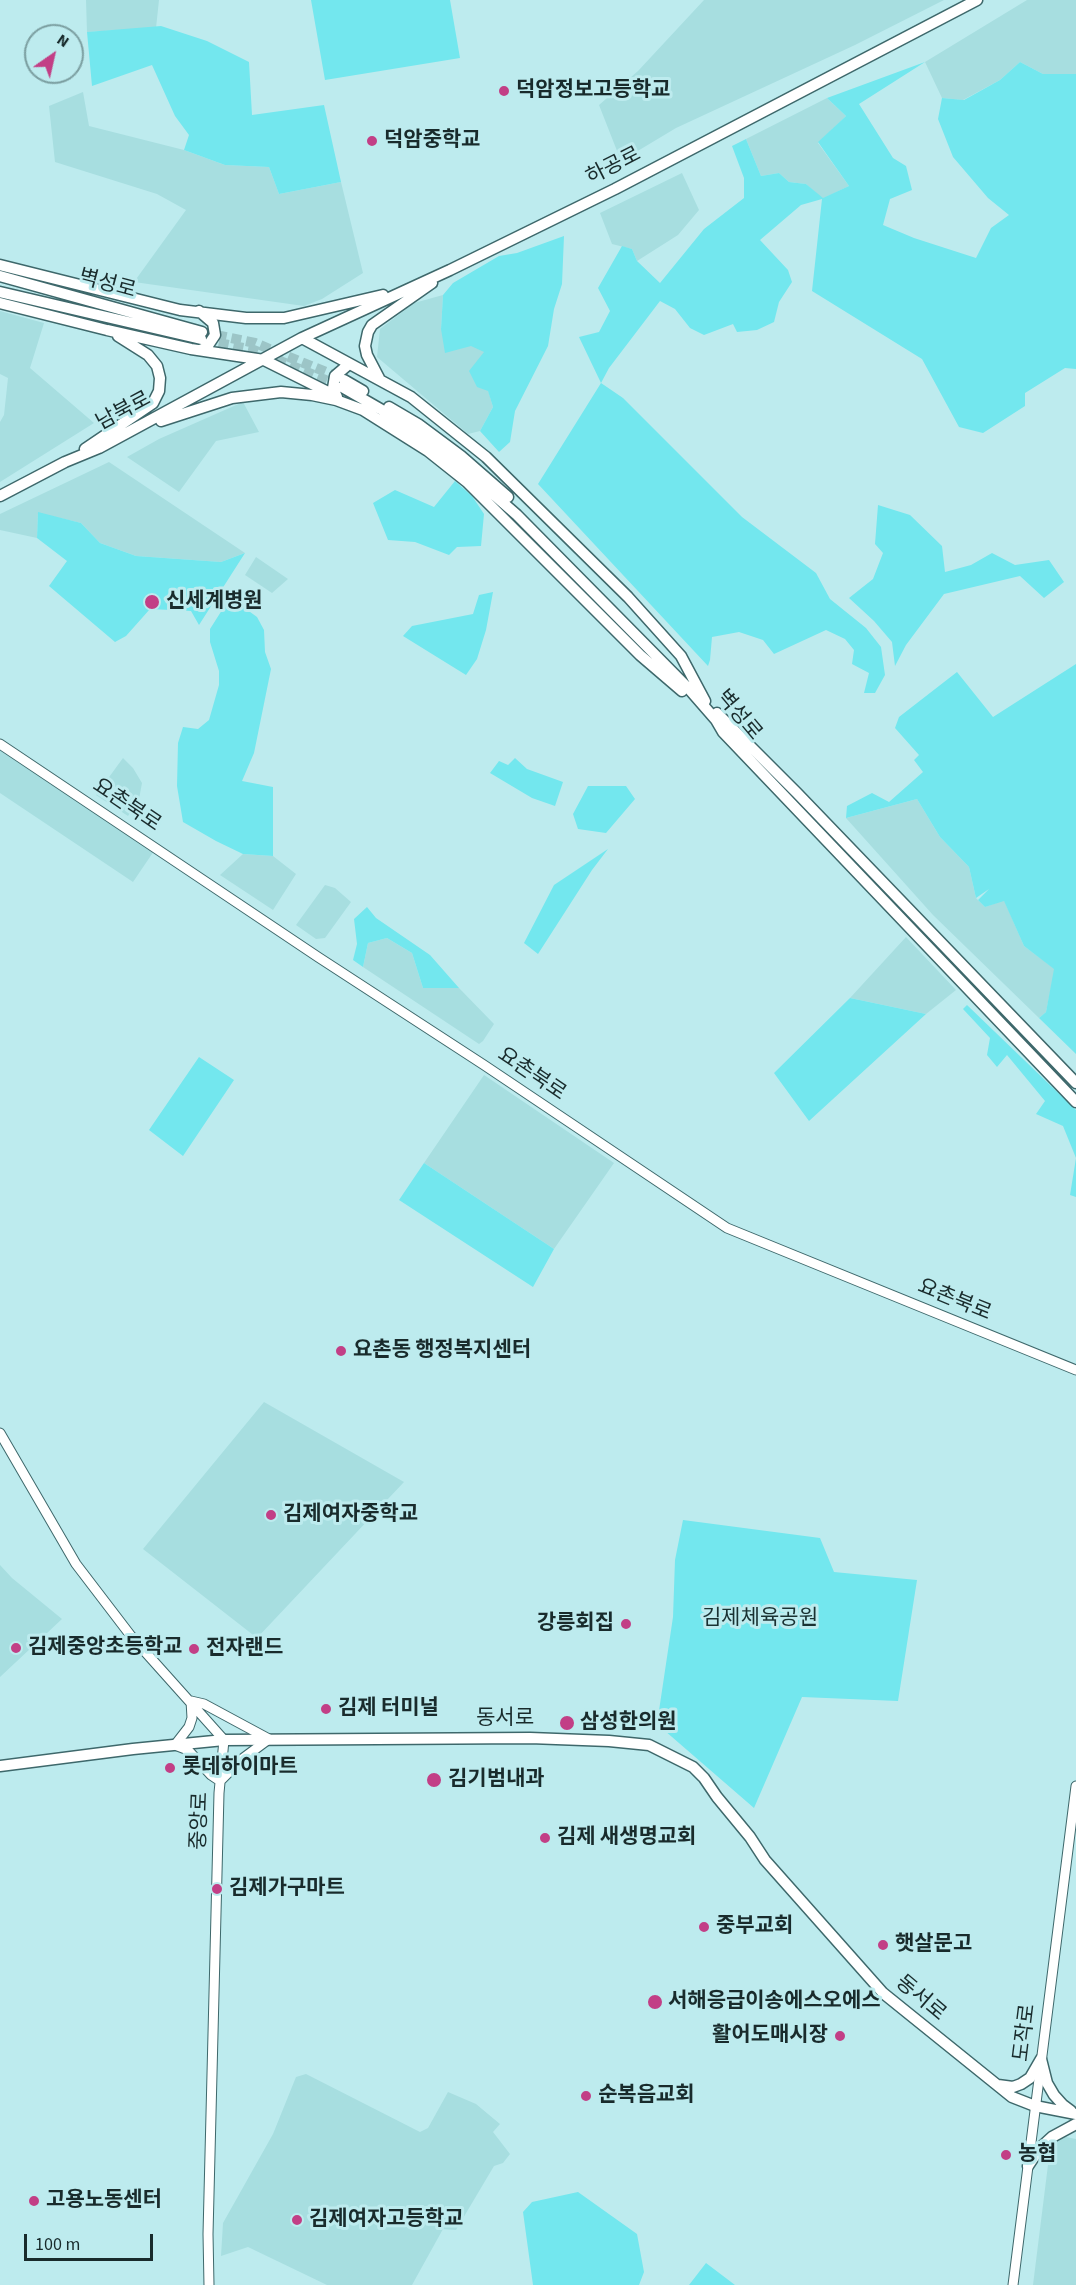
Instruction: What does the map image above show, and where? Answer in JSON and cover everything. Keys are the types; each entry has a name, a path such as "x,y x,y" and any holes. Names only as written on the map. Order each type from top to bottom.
{"main road":[{"name":"하공로","path":"264,360 302,338 450,270 615,189 977,0"},
{"path":"0,265 180,310 246,318 284,318 410,288"},
{"path":"381,381 371,365 365,346 372,325 450,270"},
{"name":"벽성로","path":"0,276 201,340"},
{"name":"벽성로","path":"0,292 201,340"},
{"path":"0,303 107,330 201,340 341,388 363,411"},
{"path":"199,311 213,323 215,335 207,347 201,340"},
{"path":"65,462 153,403 159,391 159,372 148,355 107,330"},
{"path":"302,338 411,397 486,458 628,597 681,656 705,701"},
{"name":"남북로","path":"0,496 65,462 99,448 264,360"},
{"path":"341,388 333,388 335,376 349,364"},
{"name":"벽성로","path":"341,388 418,423 485,476 535,523 1076,1083"},
{"name":"벽성로","path":"341,388 382,410 446,453 510,508 680,680 747,758 1076,1102"},
{"path":"132,430 231,398 281,392 320,396 363,411 428,451 466,482 640,655 716,720"},
{"name":"동서로","path":"0,1766 224,1740 557,1739 649,1745 693,1767 704,1778 765,1860 874,1986 1012,2097 1035,2106 1076,2114"},
{"path":"994,2084 1004,2087 1021,2084 1030,2078 1041,2059"},
{"path":"1041,2059 1047,2083 1054,2096 1076,2114"},
{"path":"1028,2166 1040,2148 1052,2137 1076,2124"}],"street":[{"name":"요촌북로","path":"0,744 727,1228 1076,1370"},
{"path":"0,1433 76,1564 130,1636 224,1740"},
{"path":"190,1701 204,1704 269,1739 242,1759 220,1781 188,1750 175,1745 189,1727 192,1718 190,1701"},
{"name":"중앙로","path":"209,2285 208,2234 220,1781 224,1740"},
{"name":"도작로","path":"1013,2285 1076,1786"}],"shaded area":[{"path":"86,0 159,0 156,28 87,32"},
{"path":"704,0 944,0 855,45 676,128 621,161 599,105 638,71"},
{"path":"1027,0 1076,0 1076,74 1043,74 1020,62 1000,80 963,100 942,98 925,62"},
{"path":"83,92 89,126 184,150 225,165 269,167 279,194 341,182 363,273 322,299 304,306 134,282 186,210 157,194 55,162 49,106"},
{"path":"827,98 846,116 818,143 849,186 822,199 806,184 789,182 779,173 761,176 746,139"},
{"path":"682,173 699,210 678,235 637,261 632,249 612,244 600,213"},
{"path":"443,295 441,329 485,352 488,390 493,407 480,431 468,434 377,357 380,329 414,303"},
{"path":"0,311 44,323 30,368 94,423 0,482 0,422 4,415 8,378 0,374"},
{"path":"243,402 259,432 216,441 179,492 127,457 159,439"},
{"path":"109,462 245,553 221,562 136,556 100,543 81,523 38,513 37,538 0,530 0,514"},
{"path":"256,557 288,579 272,593 245,575"},
{"path":"0,747 154,851 133,882 0,793"},
{"path":"123,758 133,768 142,783 139,799 128,816 96,795"},
{"path":"917,799 940,837 969,867 976,898 985,907 1004,900 1024,946 1055,969 1046,1012 1039,1018 933,915 846,818"},
{"path":"243,854 273,856 296,874 273,910 220,875"},
{"path":"325,885 335,888 351,902 325,938 316,939 296,925"},
{"path":"906,937 956,990 926,1014 850,998"},
{"path":"387,938 412,953 423,988 459,988 494,1024 483,1041 479,1044 363,967 368,943"},
{"path":"484,1075 614,1163 554,1249 424,1163"},
{"name":"김제여자중학교","path":"264,1402 404,1482 257,1638 143,1549"},
{"name":"김제중앙초등학교","path":"0,1565 12,1578 62,1619 0,1677"},
{"name":"김제여자고등학교","path":"306,2074 420,2132 428,2128 448,2092 476,2104 500,2124 493,2132 510,2154 503,2163 494,2166 456,2230 443,2229 412,2285 327,2285 248,2247 221,2256 223,2223 273,2134 296,2077"},
{"path":"1061,2136 1076,2139 1076,2285 1033,2285 1050,2149"}],"green space":[{"path":"311,0 450,0 460,58 325,80"},
{"path":"161,26 207,41 249,62 252,115 324,105 341,182 279,194 269,167 225,165 184,150 189,135 175,116 152,65 92,86 87,32"},
{"path":"925,62 859,104 893,158 906,166 912,190 890,199 883,225 914,238 976,258 991,228 1009,215 988,198 953,157 938,119 942,98 964,100 1000,80 1020,62 1043,74 1076,74 1076,369 1065,368 1025,393 1025,406 983,433 959,427 922,359 812,291 822,199 801,205 760,240 788,270 792,282 779,302 774,322 757,330 737,332 733,324 704,335 690,328 675,309 660,301 609,368 601,383 579,337 599,332 610,311 598,288 622,246 632,249 637,261 660,283 704,229 744,198 744,178 732,146 746,139 761,176 779,173 789,182 806,184 823,198 849,186 818,142 846,116 827,98"},
{"path":"564,236 562,284 554,309 548,346 515,411 510,442 499,452 480,431 493,407 488,391 477,387 469,371 484,352 471,346 445,353 441,329 443,295 453,283 499,256 517,253"},
{"path":"601,383 623,398 742,517 816,573 830,599 866,628 881,647 885,675 875,693 864,693 869,673 852,664 854,650 845,639 826,630 774,654 763,640 739,632 712,637 708,666 538,484"},
{"path":"455,481 472,496 484,514 481,546 457,547 449,555 415,542 388,540 373,503 395,490 434,507"},
{"path":"878,505 910,515 942,546 945,572 971,565 992,553 1015,565 1049,560 1064,582 1044,598 1020,576 944,594 906,645 895,666 892,642 874,621 849,598 873,579 883,553 875,544"},
{"path":"38,512 81,523 100,543 136,556 221,562 245,553 199,625 191,611 150,609 126,636 115,642 49,586 67,561 37,538"},
{"path":"236,588 246,609 257,617 264,630 265,652 271,669 254,753 242,781 273,787 273,856 243,854 183,822 177,786 178,743 183,727 198,729 209,720 219,685 219,671 210,642 210,629"},
{"path":"493,592 486,630 477,659 466,675 403,636 412,626 473,614 479,595"},
{"path":"1076,664 1076,1054 1039,1018 1046,1012 1054,969 1024,946 1004,901 985,907 978,900 989,889 976,898 969,867 940,837 917,799 846,818 847,806 872,793 889,802 923,772 914,760 919,755 895,728 899,717 957,672 993,717"},
{"path":"515,758 527,769 563,782 555,806 532,798 490,773 499,761 508,765"},
{"path":"588,786 626,786 635,799 606,833 578,829 573,814"},
{"path":"608,849 538,954 524,943 554,885"},
{"path":"367,907 376,918 430,955 459,988 423,988 412,953 387,938 368,943 363,967 353,960 357,944 354,919"},
{"path":"850,998 926,1014 809,1121 774,1073"},
{"path":"967,1005 1076,1110 1076,1158 1063,1126 1036,1114 1045,1101 1007,1055 997,1067 987,1055 990,1038 963,1009"},
{"path":"199,1057 234,1080 183,1156 149,1130"},
{"path":"1076,1158 1076,1197 1070,1195"},
{"path":"424,1163 554,1249 533,1287 399,1200"},
{"name":"김제체육공원","path":"683,1520 820,1538 834,1572 917,1580 898,1701 802,1697 754,1808 657,1724 673,1617 675,1560"},
{"path":"578,2192 637,2234 644,2272 639,2285 533,2285 523,2212 532,2202"},
{"path":"706,2263 735,2285 689,2285"}],"tunnel":[{"path":"202,332 255,343 343,379"},
{"path":"204,340 254,350 340,386"}],"place":[{"name":"덕암정보고등학교","path":"504,91"},
{"name":"덕암중학교","path":"372,141"},
{"name":"신세계병원","path":"152,602"},
{"name":"요촌동 행정복지센터","path":"341,1351"},
{"name":"김제여자중학교","path":"271,1515"},
{"name":"강릉회집","path":"626,1624"},
{"name":"김제중앙초등학교","path":"16,1648"},
{"name":"전자랜드","path":"194,1649"},
{"name":"김제 터미널","path":"326,1709"},
{"name":"삼성한의원","path":"567,1723"},
{"name":"롯데하이마트","path":"170,1768"},
{"name":"김기범내과","path":"434,1780"},
{"name":"김제 새생명교회","path":"545,1838"},
{"name":"김제가구마트","path":"217,1889"},
{"name":"중부교회","path":"704,1927"},
{"name":"햇살문고","path":"883,1945"},
{"name":"서해응급이송에스오에스","path":"655,2002"},
{"name":"활어도매시장","path":"840,2036"},
{"name":"순복음교회","path":"586,2096"},
{"name":"농협","path":"1006,2155"},
{"name":"고용노동센터","path":"34,2201"},
{"name":"김제여자고등학교","path":"297,2220"}]}
